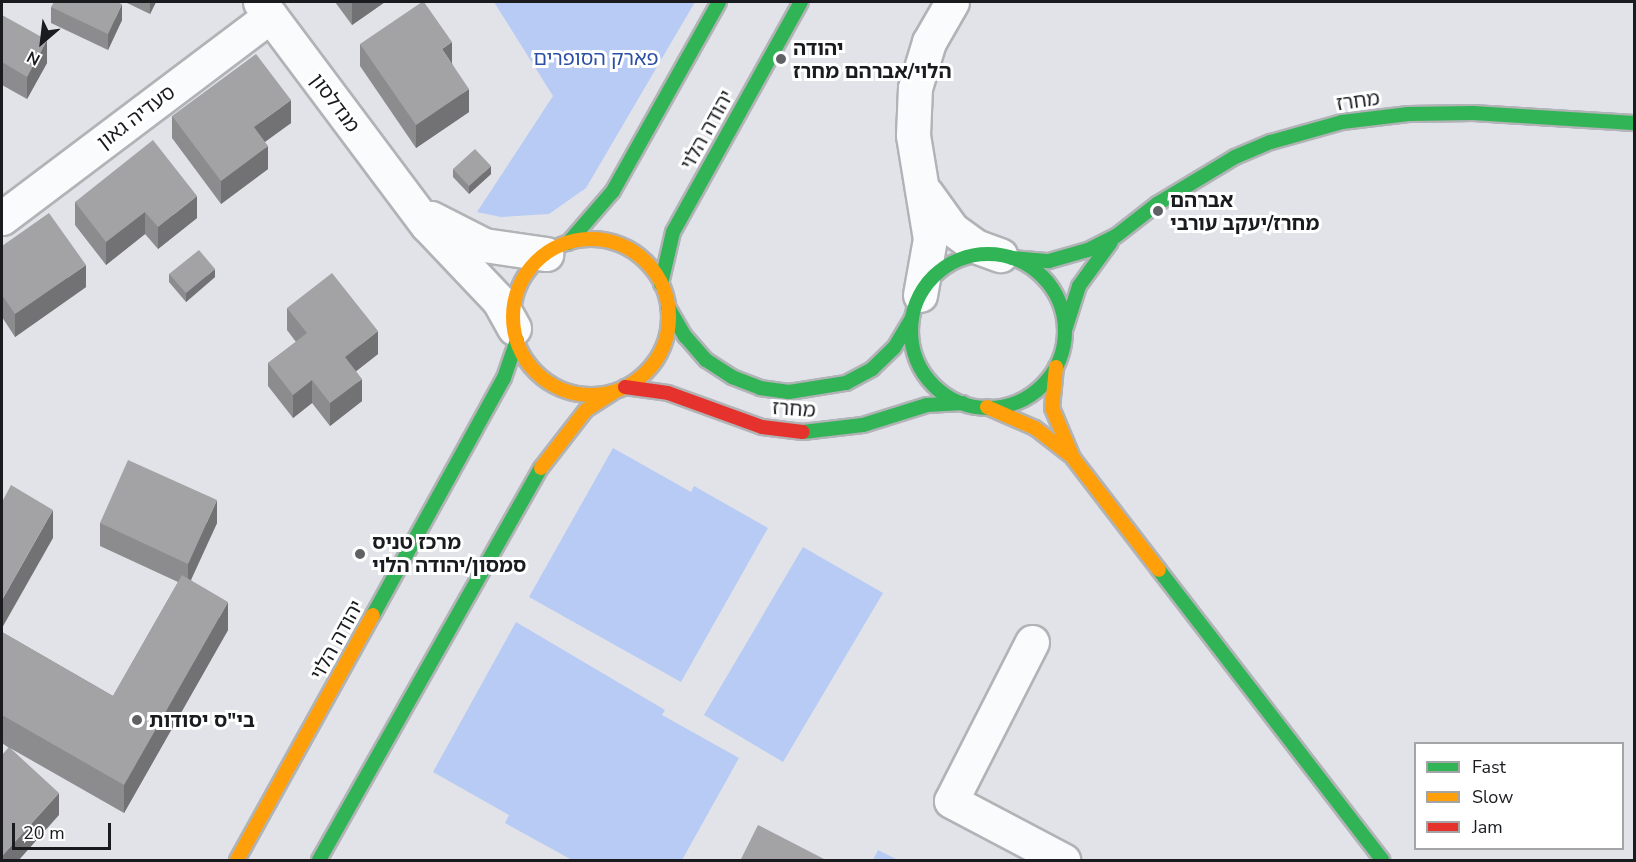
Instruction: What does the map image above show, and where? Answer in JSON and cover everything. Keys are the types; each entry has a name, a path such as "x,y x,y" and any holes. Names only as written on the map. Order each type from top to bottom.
{"street":[{"path":"620,390 578,394 555,386 535,371 515,334 514,304 522,281 613,191 719,2"},
{"name":"יהודה הלוי","path":"662,284 673,232 801,2"},
{"path":"952,2 929,42 915,87 913,135 930,239 916,306 912,342 918,364 932,384 963,403 987,407 1035,428 1073,458 1382,861"},
{"name":"מנדלסון","path":"265,9 412,204 455,256 499,301 515,334"},
{"name":"סעדיה גאון","path":"2,218 265,9"},
{"name":"מחרז","path":"1064,332 1078,286 1116,236 1157,204 1235,157 1280,139 1342,122 1409,114 1473,113 1635,123"},
{"path":"922,185 952,229 975,246 1034,270 1051,287 1061,309 1064,332 1056,367 1052,408 1073,458"},
{"name":"מנדלסון","path":"412,204 441,225 484,245 557,248"},
{"name":"מחרז","path":"1006,257 1059,259 1116,236"},
{"path":"320,861 536,474 586,410 645,374 660,354 668,331 668,307 662,284 647,264 628,249 604,241 557,248"},
{"path":"916,306 934,275 954,262 976,255 1006,257"},
{"name":"מחרז","path":"668,307 685,336 706,360 741,381 789,392 846,383 872,369 894,348 916,306"},
{"name":"יהודה הלוי","path":"237,861 504,378 515,334"},
{"path":"987,407 1021,400 1041,386 1056,367"},
{"name":"מחרז","path":"620,390 668,393 762,427 805,432 863,425 927,405 963,403"},
{"path":"1032,642 951,801 1063,861"}],"green space":[{"name":"פארק הסופרים","path":"494,2 695,2 586,188 549,214 501,217 477,212 553,96"},
{"path":"613,448 691,492 694,486 768,528 681,682 529,597"},
{"path":"803,547 883,593 783,762 704,715"},
{"path":"516,622 665,710 662,715 739,758 682,860 572,860 505,823 509,815 433,772"},
{"path":"878,850 898,860 873,860"}],"building":[{"path":"54,2 116,2 122,4 108,34 51,7"},
{"path":"422,2 452,42 442,49 469,89 416,125 360,44"},
{"path":"2,15 47,40 27,77 2,62"},
{"path":"256,54 291,100 254,127 268,146 221,181 172,116"},
{"path":"153,140 197,196 158,227 145,212 106,242 75,202"},
{"path":"475,149 491,166 469,186 453,169"},
{"path":"49,213 86,265 15,314 2,295 2,246"},
{"path":"199,250 215,269 186,293 169,274"},
{"path":"332,273 378,331 345,357 362,379 330,403 312,380 293,395 268,363 307,333 287,308"},
{"path":"128,460 217,500 188,564 100,523"},
{"path":"11,485 53,510 2,600 2,502"},
{"path":"182,575 228,602 124,785 2,715 2,632 113,696"},
{"path":"9,747 59,793 2,856 2,755"},
{"path":"758,825 824,859 823,861 740,861"}],"traffic: fast":[{"path":"568,243 613,191 719,2"},
{"path":"661,284 673,232 801,2"},
{"path":"1012,258 1049,261 1088,250 1116,236 1157,204 1235,157 1271,142 1342,122 1409,114 1473,113 1634,123"},
{"path":"1065,330 1079,286 1111,242"},
{"path":"988,254 1017,260 1031,267 1042,277 1052,288 1059,302 1065,331 1059,360 1052,374 1042,385 1031,395 1017,402 988,408 959,402 945,395 934,385 924,374 917,360 911,331 917,302 924,288 934,277 945,267 959,260 988,254"},
{"path":"668,307 685,336 706,360 732,377 760,388 789,392 846,383 872,369 894,348 912,318"},
{"path":"373,615 504,378 517,340"},
{"path":"803,432 863,425 927,405 963,403"},
{"path":"319,860 541,468"},
{"path":"1159,570 1382,860"}],"traffic: slow":[{"path":"591,239 621,245 646,262 663,287 669,317 663,347 646,372 621,389 591,395 561,389 536,372 519,347 513,317 519,287 536,262 561,245 591,239"},
{"path":"1056,367 1052,408 1073,458 1159,570"},
{"path":"541,468 586,410 614,392"},
{"path":"987,407 1035,428 1070,455"},
{"path":"237,860 373,615"}],"traffic: jam":[{"path":"625,387 668,393 762,427 803,432"}],"place":[{"name":"יהודה הלוי/אברהם מחרז","path":"781,59"},
{"name":"אברהם מחרז/יעקב עורבי","path":"1158,211"},
{"name":"מרכז טניס סמסון/יהודה הלוי","path":"360,554"},
{"name":"בי\"ס יסודות","path":"137,720"}]}
